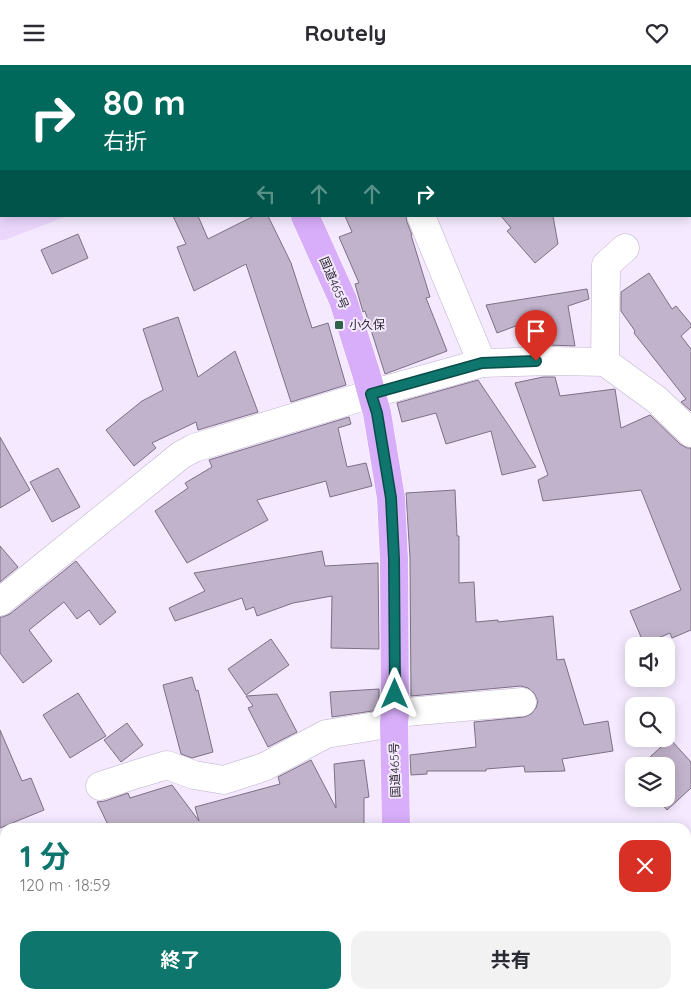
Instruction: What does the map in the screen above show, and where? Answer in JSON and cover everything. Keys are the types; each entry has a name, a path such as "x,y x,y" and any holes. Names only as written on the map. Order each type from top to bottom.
{"highway":[{"name":"国道465号","path":"305,217 343,300 366,373 377,413 391,498 394,559 396,823"}],"street":[{"path":"422,217 482,363"},
{"path":"605,362 606,265 625,248"},
{"path":"0,603 181,455 194,448 371,394 482,363 605,362 657,400 691,433"},
{"path":"100,786 167,765 194,775 224,780 264,767 326,734 394,718 522,702"}],"shaded area":[{"path":"0,217 64,217 5,240 0,240"}],"building":[{"path":"173,217 198,217 208,239 252,217 268,217 291,263 312,328 328,323 346,385 291,402 246,264 194,291 177,247 186,244"},
{"path":"345,217 406,217 430,297 426,298 447,351 385,374 355,284 359,283 339,237 352,232"},
{"path":"502,217 553,217 558,244 535,263 507,231 511,228"},
{"path":"78,234 88,258 52,274 41,250"},
{"path":"649,273 672,309 676,306 691,324 691,327 681,336 691,349 691,411 681,402 686,399 634,333 635,331 621,311 621,292"},
{"path":"587,289 589,299 568,306 575,346 549,345 545,315 497,333 486,305"},
{"path":"178,317 198,377 235,351 258,412 198,430 196,422 152,443 156,448 134,466 106,430 142,401 163,390 143,329"},
{"path":"543,377 555,377 560,396 615,389 621,428 650,415 680,444 691,448 691,630 674,637 672,637 670,633 661,637 641,637 630,611 681,590 641,490 543,501 538,480 548,475 515,383"},
{"path":"478,380 536,467 502,475 491,431 446,444 436,413 402,422 397,403"},
{"path":"349,417 351,424 338,428 347,467 366,463 372,486 330,497 326,481 257,500 268,520 187,563 155,511 188,488 185,483 212,467 209,460"},
{"path":"0,437 30,490 0,508"},
{"path":"58,468 80,507 52,522 30,482"},
{"path":"455,490 457,536 459,536 459,583 474,582 476,622 498,620 498,622 553,616 557,660 564,659 584,725 608,721 613,751 562,759 565,771 525,772 524,766 486,769 486,771 427,771 427,774 411,775 410,755 476,747 474,722 524,717 531,714 536,708 538,701 534,693 528,688 521,686 411,696 410,558 406,493"},
{"path":"0,546 18,567 0,582"},
{"path":"322,551 325,566 378,563 379,649 331,648 332,596 293,603 257,616 254,607 246,610 242,598 175,621 169,608 205,591 194,573"},
{"path":"76,561 116,612 100,625 89,610 77,619 64,602 29,630 52,661 23,683 0,653 0,617 10,614"},
{"path":"271,639 289,665 246,695 228,669"},
{"path":"192,677 196,691 198,690 213,752 192,758 181,754 163,685"},
{"path":"379,689 379,710 332,717 330,692"},
{"path":"78,693 106,736 70,758 43,715"},
{"path":"277,694 297,732 268,747 248,708 253,706 246,696"},
{"path":"127,723 143,745 121,762 104,740"},
{"path":"0,730 22,781 31,778 44,810 12,823 0,823"},
{"path":"675,744 691,762 691,788 675,803 675,757 650,757 661,747 675,747"},
{"path":"311,760 336,808 334,764 364,760 369,797 364,798 364,823 107,823 97,802 128,793 130,798 172,785 199,821 195,807 280,784 278,777"}],"place":[{"name":"小久保","path":"339,325"}],"route":[{"path":"395,694 394,559 391,498 377,413 371,394 482,363 536,361"}]}
